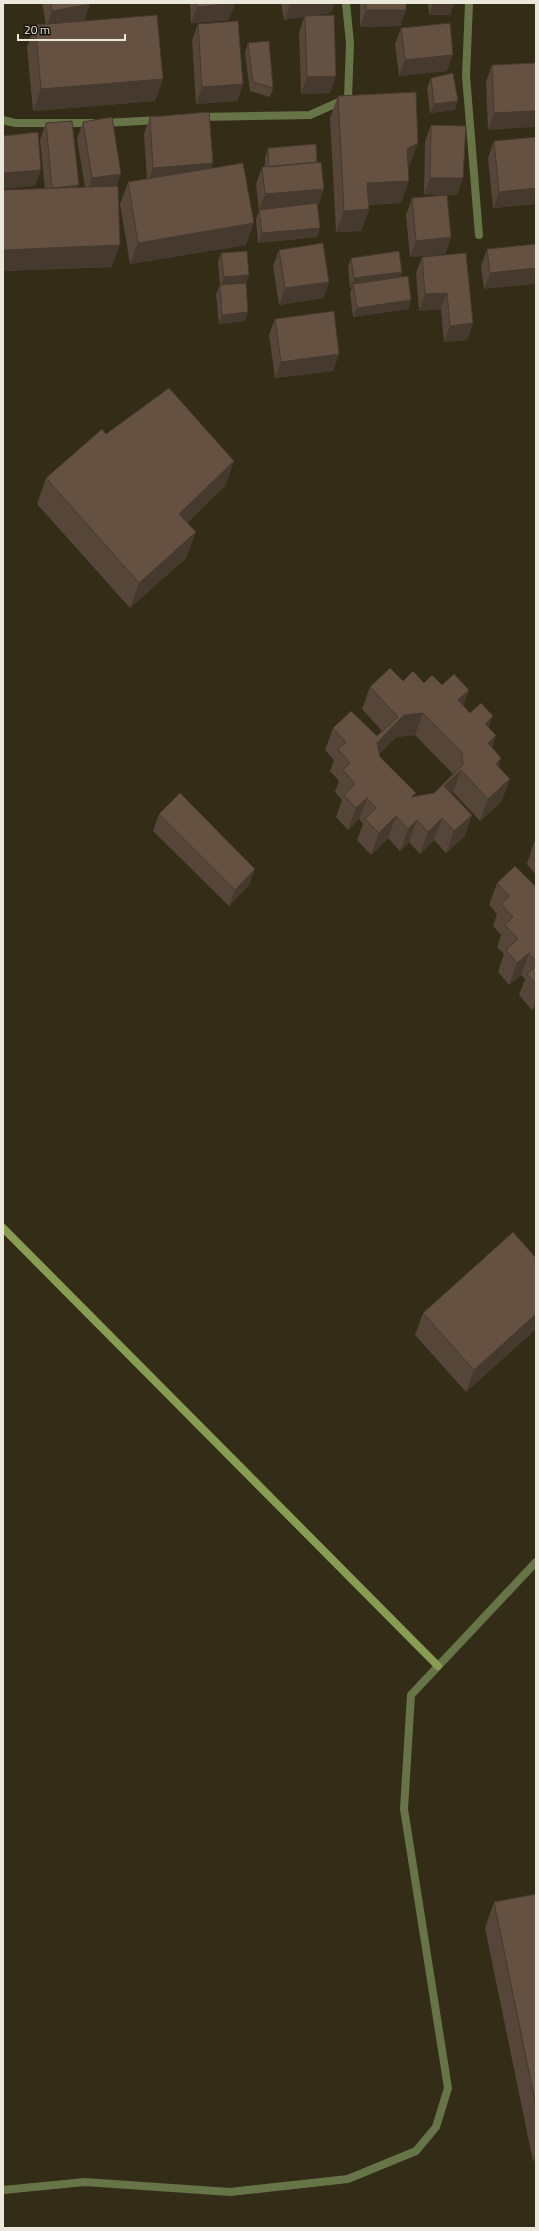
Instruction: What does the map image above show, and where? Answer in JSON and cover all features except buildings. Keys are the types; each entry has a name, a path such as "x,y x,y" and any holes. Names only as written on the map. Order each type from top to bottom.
{"street":[{"path":"190,118 310,115 348,98 350,43 346,3"},
{"path":"469,3 466,76 479,234"},
{"path":"3,120 15,122 112,123 167,119"},
{"path":"3,1228 438,1666"},
{"path":"3,2190 85,2182 230,2192 348,2179 416,2151 436,2127 448,2088 404,1809 411,1695 536,1562"}]}
